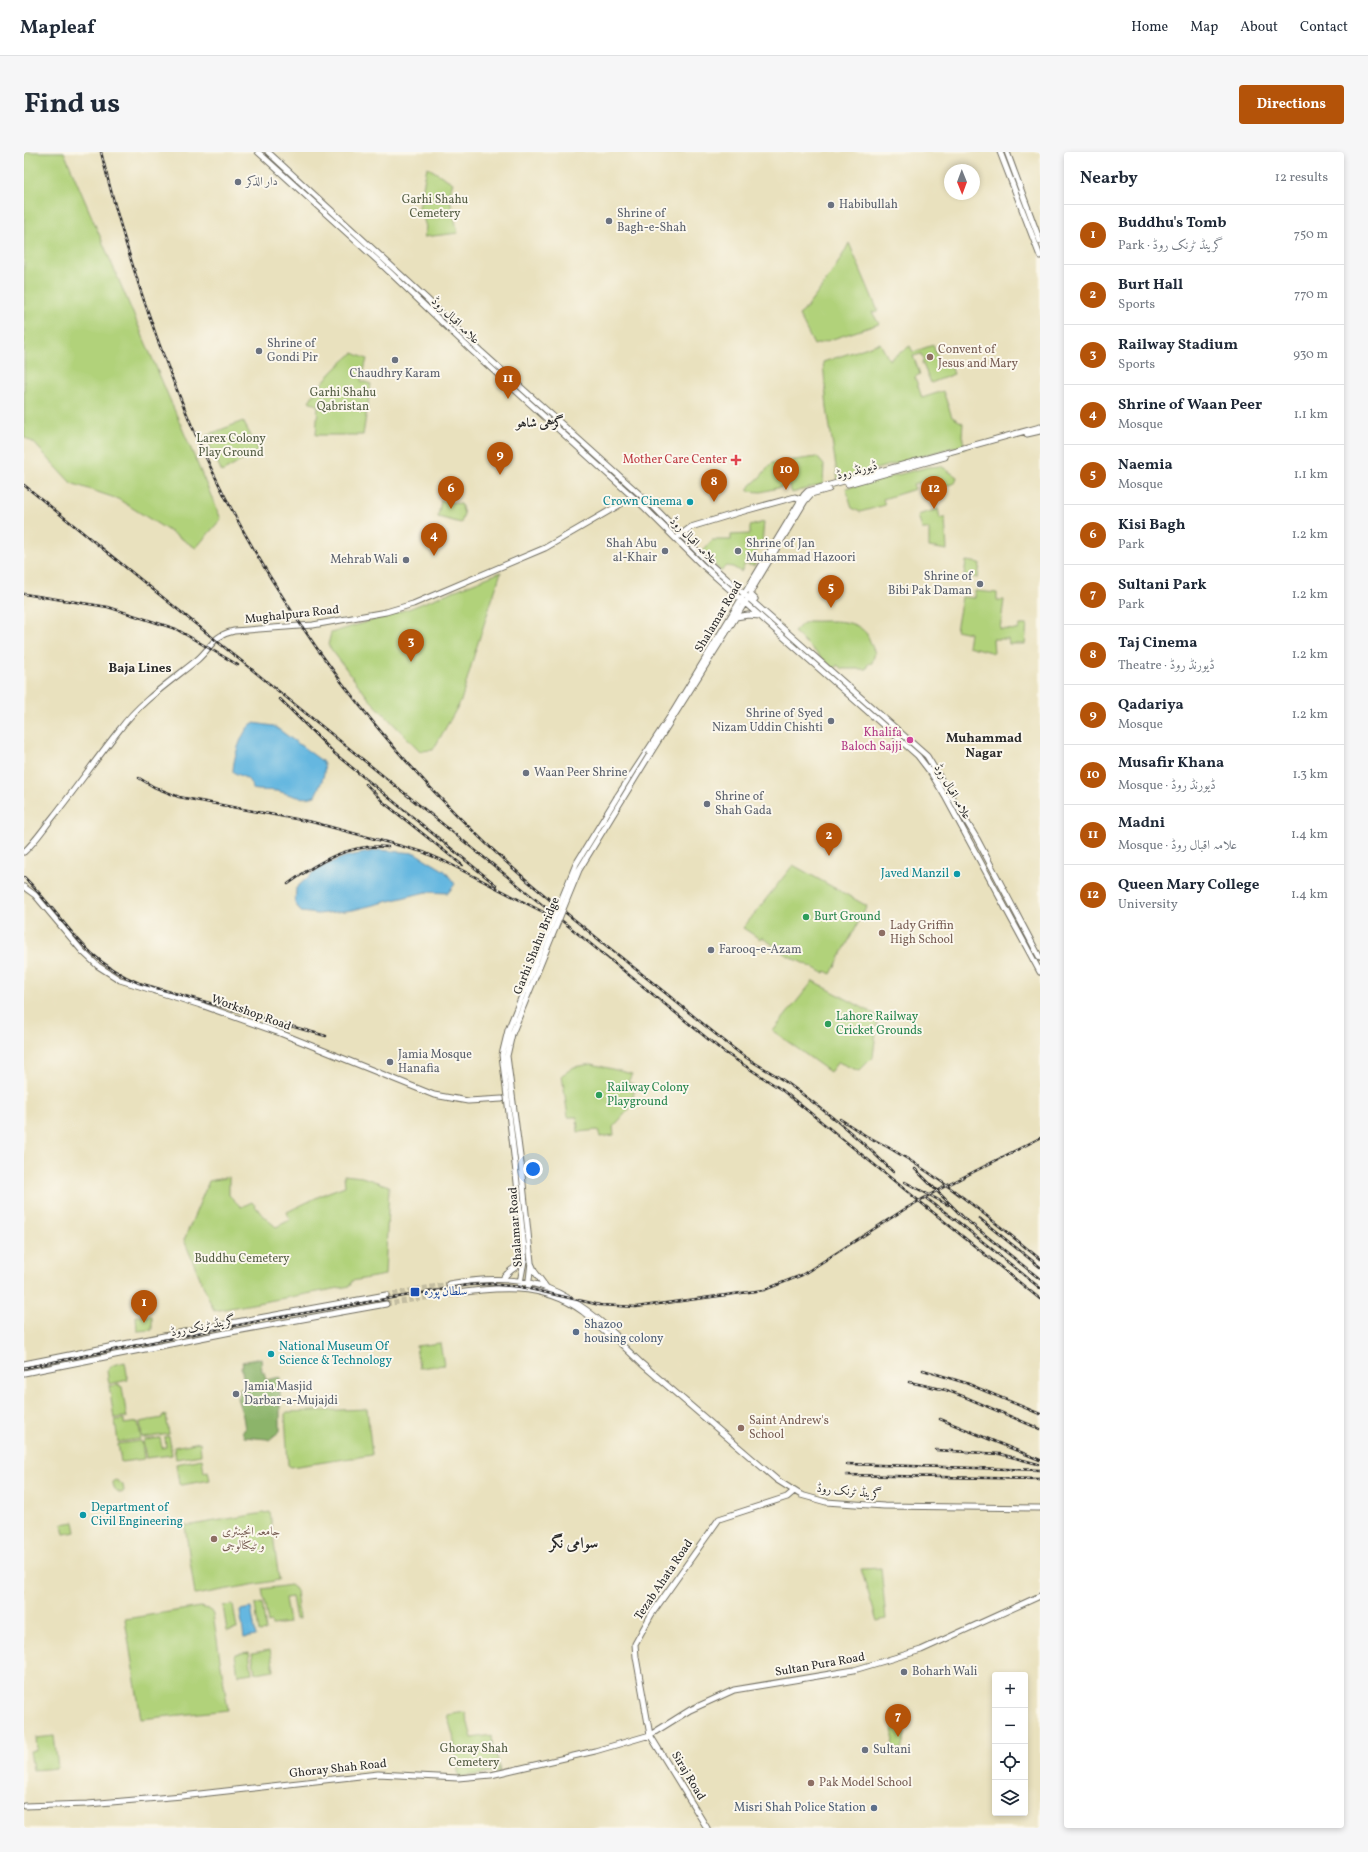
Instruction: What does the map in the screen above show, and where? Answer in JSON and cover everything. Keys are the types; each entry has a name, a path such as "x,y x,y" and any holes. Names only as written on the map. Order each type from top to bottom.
{"main road":[{"name":"علامہ اقبال روڈ","path":"258,152 574,444 915,744 931,760 973,833 1040,958"},
{"name":"علامہ اقبال روڈ","path":"268,152 426,298 475,346 579,439 679,536 701,564 918,756 932,773 1040,972"},
{"path":"1000,152 1040,256"},
{"path":"1007,152 1040,241"},
{"name":"ڈیورنڈ روڈ","path":"808,492 1040,427"},
{"name":"ڈیورنڈ روڈ","path":"762,609 760,604 752,597 750,593 803,500 811,494 1040,431"},
{"path":"574,444 579,439"},
{"name":"Shalamar Road","path":"648,753 736,617 746,595 808,492"},
{"name":"Mughalpura Road","path":"24,852 64,804 120,728 147,699 199,658 214,640 223,634 234,631 313,625 386,612 413,604 545,548 633,497"},
{"name":"ڈیورنڈ روڈ","path":"679,536 691,527 737,513 795,497 803,500"},
{"path":"734,593 735,610"},
{"name":"Shalamar Road","path":"648,753 735,610 743,601"},
{"path":"736,617 748,615 761,616"},
{"path":"791,643 795,638"},
{"name":"Garhi Shahu Bridge","path":"518,1164 502,1055 507,1035 576,864 617,797 648,753"},
{"name":"Garhi Shahu Bridge","path":"518,1164 507,1056 512,1034 580,870 648,753"},
{"name":"Workshop Road","path":"24,887 35,895 82,951 98,966 120,980 204,1006 280,1033 434,1094 468,1101 502,1099"},
{"name":"Shalamar Road","path":"518,1164 524,1261 519,1288"},
{"name":"Shalamar Road","path":"518,1164 531,1262 528,1290"},
{"path":"503,1279 507,1272 524,1261"},
{"path":"531,1262 535,1272 547,1287"},
{"name":"گرینڈ ٹرنک روڈ","path":"450,1284 473,1280 503,1279 529,1281 547,1287 571,1299 590,1312 616,1335 617,1340"},
{"name":"گرینڈ ٹرنک روڈ","path":"451,1294 493,1288 519,1288 558,1298 574,1306 594,1320 612,1338 617,1340 650,1371 777,1480 794,1491 816,1500 857,1505 1040,1508"},
{"name":"گرینڈ ٹرنک روڈ","path":"24,1364 209,1327 386,1295"},
{"name":"گرینڈ ٹرنک روڈ","path":"24,1373 231,1332 386,1304"},
{"name":"Tezab Ahata Road","path":"650,1736 636,1655 638,1636 719,1519 787,1497 794,1491"},
{"name":"Sultan Pura Road","path":"650,1736 690,1710 734,1690 830,1676 870,1666 921,1650 1040,1596"},
{"name":"Ghoray Shah Road","path":"24,1806 88,1804 182,1796 378,1774 458,1778 491,1775 595,1751 650,1736"},
{"name":"Siraj Road","path":"650,1736 707,1828"}],"green space":[{"path":"24,152 64,152 221,519 196,548 118,499 71,483 34,443 24,437"},
{"name":"Garhi Shahu Cemetery","path":"427,167 453,183 449,195 458,233 424,237 426,227 423,217 418,213"},
{"path":"849,243 878,311 872,312 879,324 814,345 799,315 803,312 828,279"},
{"path":"880,343 889,360 910,346 913,352 933,345 941,366 950,363 954,374 931,383 922,362 924,360 921,354 913,356 920,374 915,377 922,398 943,391 952,417 963,423 962,436 965,448 950,448 838,480 827,408 823,362"},
{"name":"Garhi Shahu Qabristan","path":"353,353 367,359 361,381 371,384 363,435 316,435 318,406 309,401 318,388 340,364"},
{"name":"Larex Colony Play Ground","path":"243,421 259,451 222,472 205,436"},
{"path":"817,457 824,465 823,484 792,493 789,485 761,492 748,491 748,488 772,463"},
{"path":"941,466 957,477 955,483 942,487 944,495 937,497 935,492 931,494 930,487 933,486 931,480 913,484 915,489 883,499 885,505 860,512 852,508 846,488 928,467"},
{"path":"441,500 461,504 464,514 461,523 438,517"},
{"path":"938,509 940,518 945,518 947,550 929,547 929,529 922,529 918,515"},
{"path":"764,522 762,543 754,555 758,558 754,566 745,564 741,572 733,567 726,566 721,571 701,553 712,540 731,540 731,535 750,534 750,526"},
{"path":"966,561 980,563 978,578 964,576"},
{"path":"501,572 461,701 433,750 420,751 369,699 328,645 331,633 411,608"},
{"path":"975,591 997,593 997,600 1004,600 1000,629 1018,630 1020,625 1027,625 1025,644 1009,644 1008,639 993,639 994,653 968,646 970,633 956,630 962,597 975,598"},
{"path":"809,621 847,622 860,628 867,634 875,653 872,663 868,664 866,669 842,669 837,665 834,669 794,632 802,624"},
{"name":"Burt Ground","path":"793,865 867,906 831,974 825,971 824,973 786,955 762,937 760,939 743,928"},
{"name":"Lahore Railway Cricket Grounds","path":"813,981 878,1016 873,1057 859,1071 838,1062 830,1072 773,1031"},
{"name":"Railway Colony Playground","path":"592,1064 632,1074 628,1082 635,1085 632,1106 613,1127 614,1135 600,1137 598,1130 578,1132 577,1117 568,1117 562,1075 574,1067"},
{"name":"Buddhu Cemetery","path":"344,1175 362,1177 389,1186 385,1275 352,1281 350,1286 214,1311 184,1240 209,1181 229,1177 229,1195 241,1207 252,1202 263,1216 276,1227 290,1220 287,1212 326,1193 345,1186"},
{"path":"136,1316 152,1316 152,1330 137,1331"},
{"path":"440,1343 444,1365 419,1368 416,1346"},
{"path":"261,1358 262,1372 264,1372 266,1380 280,1377 280,1431 269,1440 244,1437 242,1430 245,1429 243,1416 237,1398 240,1393 240,1388 245,1387 241,1366 243,1366 242,1362"},
{"path":"125,1362 128,1380 109,1384 107,1371 113,1365"},
{"path":"119,1385 119,1387 122,1387 127,1418 114,1418 109,1386"},
{"path":"367,1409 372,1455 291,1467 288,1465 285,1414 287,1412"},
{"path":"166,1415 169,1434 144,1438 142,1437 140,1422 162,1418 162,1416"},
{"path":"124,1419 124,1424 138,1422 141,1437 140,1439 118,1442 115,1420"},
{"path":"169,1436 172,1455 146,1458 143,1442 145,1440 160,1438 162,1448 166,1447 165,1437"},
{"path":"142,1442 144,1459 121,1462 118,1444"},
{"path":"200,1442 201,1455 176,1459 174,1447"},
{"path":"202,1459 204,1472 208,1471 210,1480 181,1485 179,1484 176,1464"},
{"path":"116,1480 123,1485 124,1491 122,1493 118,1492 114,1488 113,1482"},
{"path":"270,1512 279,1580 195,1595 185,1526"},
{"path":"74,1522 76,1532 64,1534 62,1524"},
{"path":"881,1568 886,1619 877,1621 861,1569"},
{"path":"291,1585 296,1589 299,1619 296,1619 292,1597 285,1598 289,1623 272,1625 271,1622 268,1623 262,1589"},
{"path":"262,1603 266,1631 259,1632 255,1605"},
{"path":"233,1605 237,1629 227,1631 223,1606"},
{"path":"200,1607 209,1609 213,1614 228,1710 141,1719 125,1619"},
{"path":"270,1650 274,1670 255,1673 252,1653"},
{"path":"249,1652 252,1673 238,1675 235,1654"},
{"name":"Ghoray Shah Cemetery","path":"465,1712 472,1738 492,1735 493,1756 497,1756 500,1772 459,1777 453,1735 447,1715"},
{"path":"894,1725 907,1727 901,1751 892,1748"},
{"path":"54,1736 58,1768 33,1770 30,1751 37,1750 36,1738"}],"water":[{"path":"253,723 274,726 322,761 324,765 324,774 315,796 305,798 277,791 252,789 248,780 233,772 233,766 239,745 245,731"},
{"path":"379,850 415,853 445,871 455,884 448,893 426,892 353,910 318,914 301,912 295,903 296,888 317,869 344,857"},
{"path":"251,1608 256,1636 244,1638 240,1610"}],"tunnel":[{"path":"386,1295 449,1284"},
{"path":"386,1304 451,1294"}],"railway":[{"path":"101,152 119,221 140,290 164,357 191,424 223,491 258,557 298,621 342,682 389,741 439,797 493,850 549,899 722,1040 746,1058 786,1082 828,1114 855,1136 893,1172"},
{"path":"24,485 724,1052 782,1090 1040,1299"},
{"path":"24,594 108,607 176,629 238,665"},
{"path":"280,699 334,753 496,885"},
{"path":"139,778 154,787 179,797 312,822 423,852 446,862 551,916"},
{"path":"366,784 383,802 462,865"},
{"path":"288,884 311,868 347,851 360,848 388,847"},
{"path":"24,877 88,950 102,962 119,973 139,983 326,1036"},
{"path":"840,1119 874,1141"},
{"path":"869,1137 915,1163 937,1178 1040,1259"},
{"path":"24,1368 269,1319 469,1285 490,1284 521,1287 600,1305 636,1307 764,1290 802,1275 905,1209 940,1189 1040,1138"},
{"path":"915,1169 963,1217"},
{"path":"905,1182 948,1205"},
{"path":"927,1199 957,1221 1040,1288"},
{"path":"959,1214 1040,1279"},
{"path":"979,1218 1040,1267"},
{"path":"923,1370 966,1383 1040,1414"},
{"path":"909,1382 946,1390 1040,1429"},
{"path":"940,1419 1040,1460"},
{"path":"936,1450 1000,1454 1038,1464"},
{"path":"847,1464 1040,1470"},
{"path":"846,1475 1040,1479"}],"place":[{"name":"دار الذکر","path":"238,182"},
{"name":"Habibullah","path":"831,205"},
{"name":"Shrine of Bagh-e-Shah","path":"609,221"},
{"name":"Shrine of Gondi Pir","path":"259,351"},
{"name":"Convent of Jesus and Mary","path":"930,357"},
{"name":"Chaudhry Karam","path":"395,360"},
{"name":"Madni","path":"508,399"},
{"name":"Mother Care Center","path":"736,460"},
{"name":"Qadariya","path":"500,475"},
{"name":"Musafir Khana","path":"786,490"},
{"name":"Crown Cinema","path":"690,502"},
{"name":"Taj Cinema","path":"714,502"},
{"name":"Kisi Bagh","path":"451,509"},
{"name":"Queen Mary College","path":"934,509"},
{"name":"Shah Abu al-Khair","path":"665,551"},
{"name":"Shrine of Jan Muhammad Hazoori","path":"738,551"},
{"name":"Shrine of Waan Peer","path":"434,556"},
{"name":"Mehrab Wali","path":"406,560"},
{"name":"Shrine of Bibi Pak Daman","path":"980,584"},
{"name":"Naemia","path":"831,608"},
{"name":"Railway Stadium","path":"411,662"},
{"name":"Shrine of Syed Nizam Uddin Chishti","path":"831,721"},
{"name":"Khalifa Baloch Sajji","path":"910,740"},
{"name":"Waan Peer Shrine","path":"526,773"},
{"name":"Shrine of Shah Gada","path":"707,804"},
{"name":"Burt Hall","path":"829,856"},
{"name":"Javed Manzil","path":"957,874"},
{"name":"Burt Ground","path":"806,917"},
{"name":"Lady Griffin High School","path":"882,933"},
{"name":"Farooq-e-Azam","path":"711,950"},
{"name":"Lahore Railway Cricket Grounds","path":"828,1024"},
{"name":"Jamia Mosque Hanafia","path":"390,1062"},
{"name":"Railway Colony Playground","path":"599,1095"},
{"name":"سلطان پورہ","path":"415,1292"},
{"name":"Buddhu's Tomb","path":"144,1323"},
{"name":"Shazoo housing colony","path":"576,1332"},
{"name":"National Museum Of Science & Technology","path":"271,1354"},
{"name":"Jamia Masjid Darbar-a-Mujajdi","path":"236,1394"},
{"name":"Saint Andrew's School","path":"741,1428"},
{"name":"Department of Civil Engineering","path":"83,1515"},
{"name":"جامعہ انجینئری و ٹیکنالوجی","path":"214,1539"},
{"name":"Boharh Wali","path":"904,1672"},
{"name":"Sultani Park","path":"898,1737"},
{"name":"Sultani","path":"865,1750"},
{"name":"Pak Model School","path":"811,1783"},
{"name":"Misri Shah Police Station","path":"874,1808"}],"district":[{"name":"گڑہی شاہو","path":"540,424"},
{"name":"Baja Lines","path":"140,669"},
{"name":"Muhammad Nagar","path":"984,746"},
{"name":"سوامی نگر","path":"574,1544"}]}
